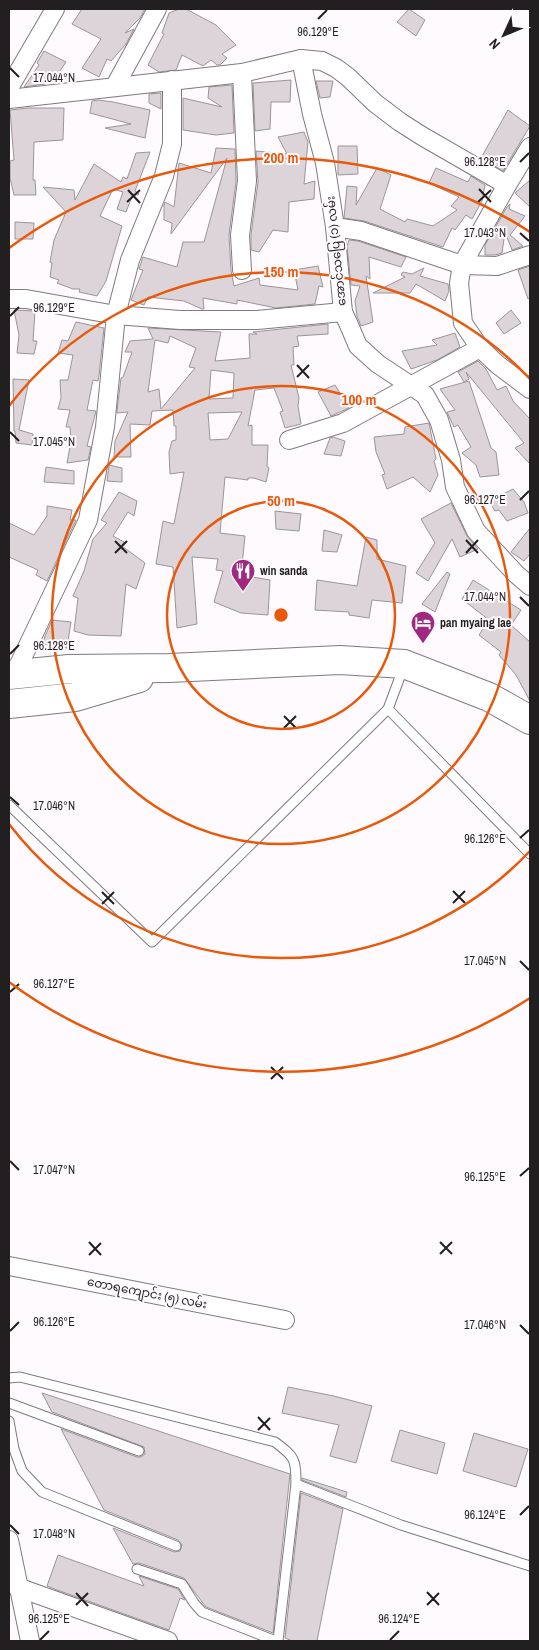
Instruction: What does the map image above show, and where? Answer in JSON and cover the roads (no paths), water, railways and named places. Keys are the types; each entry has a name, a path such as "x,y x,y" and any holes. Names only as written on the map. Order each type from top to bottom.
{"highway":[{"path":"11,675 70,670 169,668 340,660 404,664 489,697 530,720"},
{"path":"9,704 75,697 169,668"}],"street":[{"path":"9,88 55,9"},
{"path":"115,86 157,9"},
{"path":"9,99 242,72 301,59 322,61 348,77 375,103 400,122 506,186"},
{"name":"အောင်သပြေ (၁) လမ်း","path":"301,59 312,114 325,163 335,227 343,312 358,346 378,364 426,395 439,420 451,460 454,487 476,531 516,574 530,586"},
{"path":"242,72 247,181 240,235 242,270"},
{"path":"11,675 88,520 105,426 116,315 130,260 164,176 172,144 172,80"},
{"path":"530,147 462,265 459,283 463,322 480,348 498,365 530,389"},
{"path":"335,227 362,231 462,265 497,266 530,255"},
{"path":"9,299 26,299 116,315 180,320 257,320 343,312"},
{"path":"289,440 343,423 480,348"},
{"name":"တောရကျောင်း (၅) လမ်း","path":"9,1266 285,1320"},
{"path":"9,1540 13,1588 30,1641"},
{"path":"13,1588 168,1641"}],"lane":[{"path":"9,806 152,942 388,709 404,664"},
{"path":"388,709 530,854"},
{"path":"9,1378 20,1377 275,1442 291,1454 296,1465 296,1484 277,1641 202,1612 182,1584 137,1569"},
{"path":"9,1403 139,1452"},
{"path":"9,1424 14,1449 22,1471 42,1492 176,1546"},
{"path":"296,1484 401,1525 530,1566"}],"place":[{"name":"win sanda","path":"243,592"},
{"name":"pan myaing lae","path":"423,644"}]}
